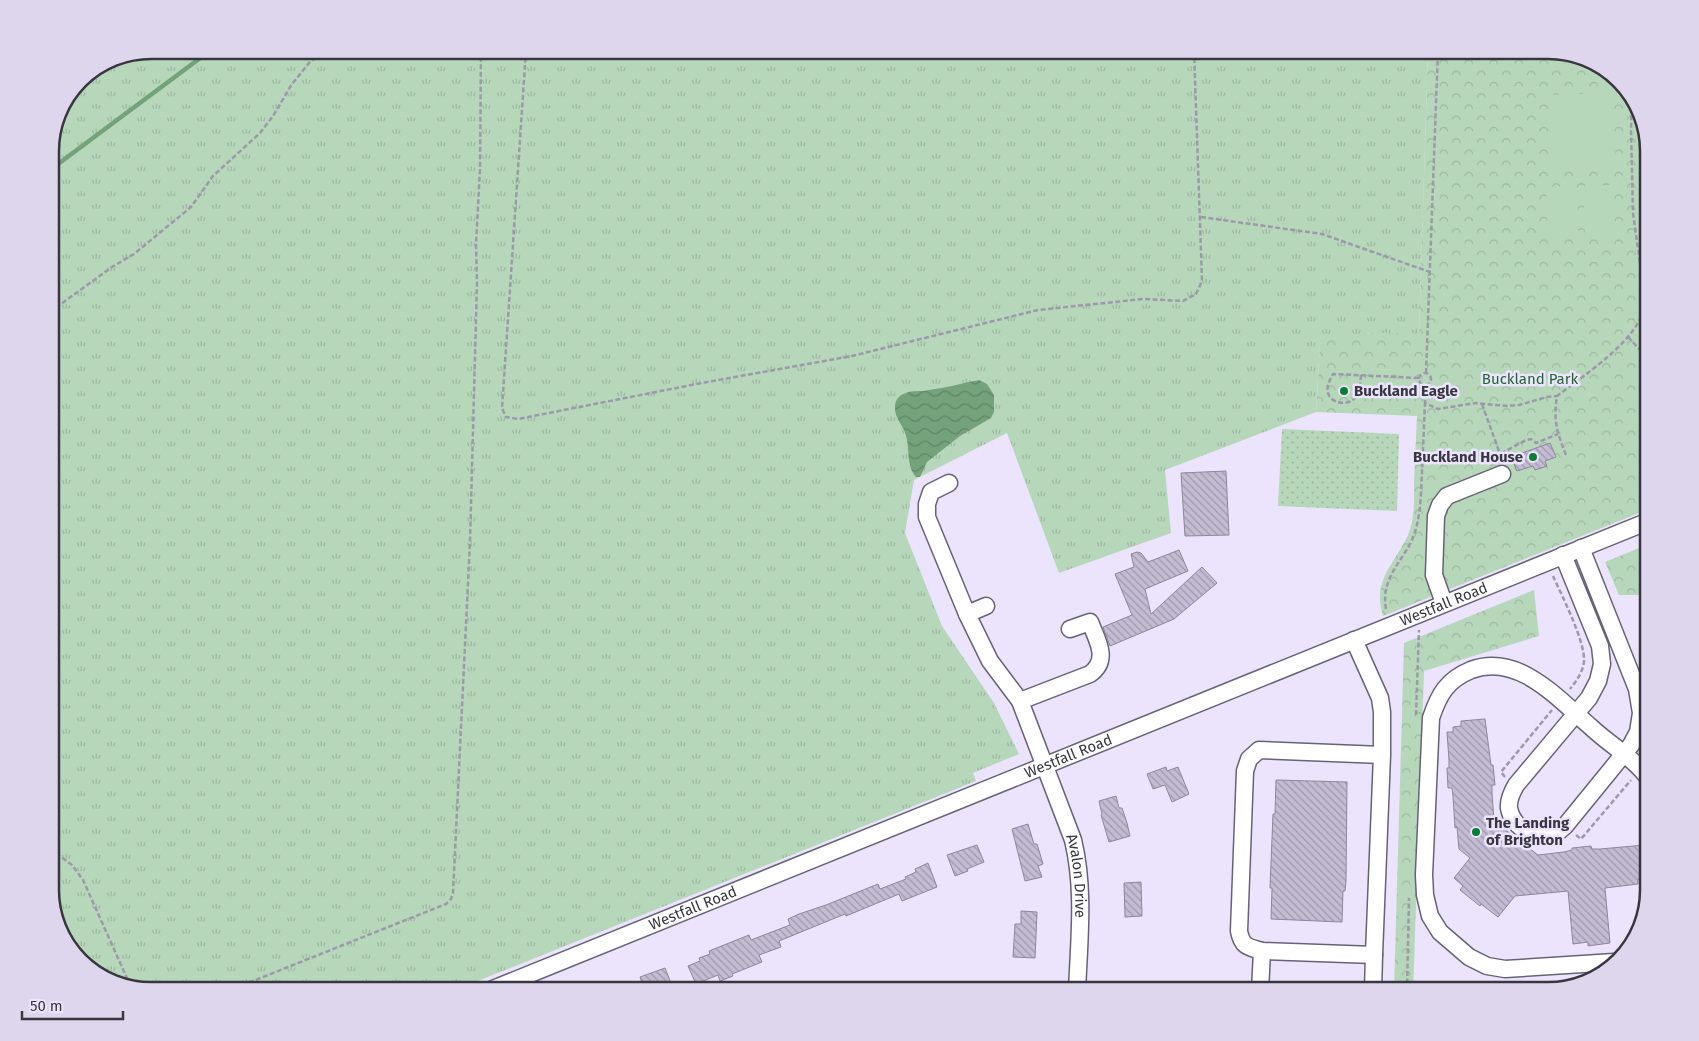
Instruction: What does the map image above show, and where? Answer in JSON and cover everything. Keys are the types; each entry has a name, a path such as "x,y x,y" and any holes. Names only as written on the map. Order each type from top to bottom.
{"street":[{"path":"1444,603 1434,575 1436,516 1440,505 1447,496 1502,474"},
{"name":"Avalon Drive","path":"948,483 932,492 927,504 927,517 967,614 990,661 1020,700 1073,840 1078,860 1080,882 1077,982"},
{"name":"Westfall Road","path":"510,982 1640,525"},
{"path":"1581,548 1637,689 1640,707"},
{"path":"1563,556 1600,646 1602,664 1598,681 1589,698 1516,785 1510,795 1508,807 1512,818 1521,828 1531,834 1541,837 1554,835 1565,826 1624,754 1638,732 1640,719"},
{"path":"967,614 986,606"},
{"path":"1020,700 1090,674 1098,669 1102,655 1090,622 1070,629"},
{"path":"1354,640 1380,698 1382,712 1373,982"},
{"path":"1604,963 1505,969 1487,966 1469,957 1440,932 1430,916 1425,895 1424,875 1431,718 1438,698 1446,686 1462,674 1482,666 1499,666 1519,671 1531,679 1624,754 1640,770"},
{"path":"1374,955 1262,951 1247,947 1241,939 1239,931 1245,771 1249,759 1259,750 1382,754"},
{"path":"1260,982 1262,951"}],"path":[{"path":"59,305 112,267 134,254 190,207 214,176 260,133 273,116 292,84 314,59"},
{"path":"250,982 446,904 454,893 470,542 477,282 476,244 480,169 481,59"},
{"path":"525,59 502,408 506,417 518,420 707,382 852,356 1038,310 1143,299 1183,301 1196,294 1202,281 1194,59"},
{"path":"1426,373 1438,59"},
{"path":"1631,110 1633,213 1640,263"},
{"path":"1201,217 1322,234 1430,272"},
{"path":"1425,403 1438,409 1476,403 1507,406 1557,396 1604,359 1628,337 1640,319"},
{"path":"1628,337 1640,350"},
{"path":"1419,378 1422,373 1426,373"},
{"path":"1425,385 1430,382 1431,378 1426,373"},
{"path":"1361,375 1360,390 1350,402 1342,403 1335,401 1329,396 1327,390 1333,374 1361,375 1419,378"},
{"path":"1419,378 1420,382 1425,385"},
{"path":"1386,609 1384,598 1389,578 1415,533 1418,516 1421,493 1425,385"},
{"path":"1557,396 1554,413 1558,434 1566,455"},
{"path":"1482,404 1500,454 1498,458 1502,474"},
{"path":"1500,454 1526,440 1531,439 1536,443 1558,434"},
{"path":"1554,576 1581,642 1584,659 1581,674 1566,694"},
{"path":"1507,784 1505,776 1501,772 1555,706"},
{"path":"1572,831 1581,839 1631,780"},
{"path":"59,856 72,865 83,880 127,979"}],"green space":[{"path":"151,59 1428,59 1419,334 1371,333 1320,344 1316,412 1165,470 1171,533 1059,573 1007,433 914,480 905,533 942,626 994,703 1019,754 973,773 976,781 475,982 151,982 127,979 105,970 95,963 82,951 68,931 59,896 59,145 62,127 74,100 90,82 110,68 127,62"},
{"name":"Buckland Park","path":"1428,59 1548,59 1572,62 1594,71 1609,82 1625,100 1635,121 1640,145 1640,513 1383,616 1380,603 1382,582 1408,535 1412,522 1417,416 1316,412 1320,344 1338,337 1371,333 1419,333"},
{"path":"1613,93 1616,167 1551,169 1548,95"},
{"path":"1614,185 1615,237 1585,238 1583,186"},
{"path":"1577,186 1578,238 1548,239 1546,187"},
{"path":"1282,429 1399,434 1397,511 1278,506"},
{"path":"1640,548 1640,595 1619,595 1605,562"},
{"path":"1534,590 1539,636 1424,671 1413,982 1394,982 1404,643"}],"water":[{"path":"979,380 987,384 994,395 994,412 991,418 960,436 927,462 920,477 916,477 909,463 905,432 895,411 895,404 898,398 909,392 926,391"}],"building":[{"name":"Buckland House","path":"1550,443 1556,457 1545,461 1547,466 1535,470 1533,466 1517,471 1511,457"},
{"path":"1226,471 1229,535 1185,536 1181,473"},
{"path":"1179,550 1188,571 1145,589 1151,614 1202,567 1217,583 1174,619 1110,646 1103,627 1132,615 1115,574 1134,567 1131,554 1141,553 1148,562"},
{"name":"The Landing of Brighton","path":"1485,719 1495,785 1492,785 1494,821 1538,855 1591,846 1592,849 1600,849 1640,845 1640,879 1638,879 1638,884 1605,888 1610,943 1588,946 1588,942 1573,944 1568,891 1515,896 1498,917 1460,890 1463,886 1454,878 1470,858 1459,849 1457,827 1455,828 1452,788 1448,788 1447,732 1453,732 1453,727 1461,726 1461,721"},
{"path":"1166,767 1167,771 1178,767 1189,794 1172,802 1165,785 1153,789 1147,774"},
{"path":"1276,780 1347,782 1346,881 1345,891 1343,891 1342,922 1271,919 1272,888 1270,888"},
{"path":"1116,796 1119,808 1122,808 1130,836 1109,842 1099,801"},
{"path":"1028,824 1043,864 1038,866 1042,877 1025,881 1012,829"},
{"path":"977,845 984,862 955,876 947,855"},
{"path":"928,863 937,887 902,901 899,894 846,916 845,914 779,941 781,947 759,955 762,962 732,974 733,976 720,981 718,975 701,982 695,982 688,966 700,961 699,958 710,954 709,951 749,935 751,940 790,925 788,919 878,884 880,889 906,879 905,877 916,872 915,869"},
{"path":"1141,882 1142,916 1125,917 1124,883"},
{"path":"1021,911 1037,912 1035,958 1013,957 1015,924 1021,924"},
{"path":"665,968 670,982 642,982 640,977"}],"waterway":[{"path":"59,163 199,59"}],"place":[{"name":"Buckland Eagle","path":"1344,391"},
{"name":"Buckland House","path":"1533,457"},
{"name":"The Landing of Brighton","path":"1476,832"}]}
